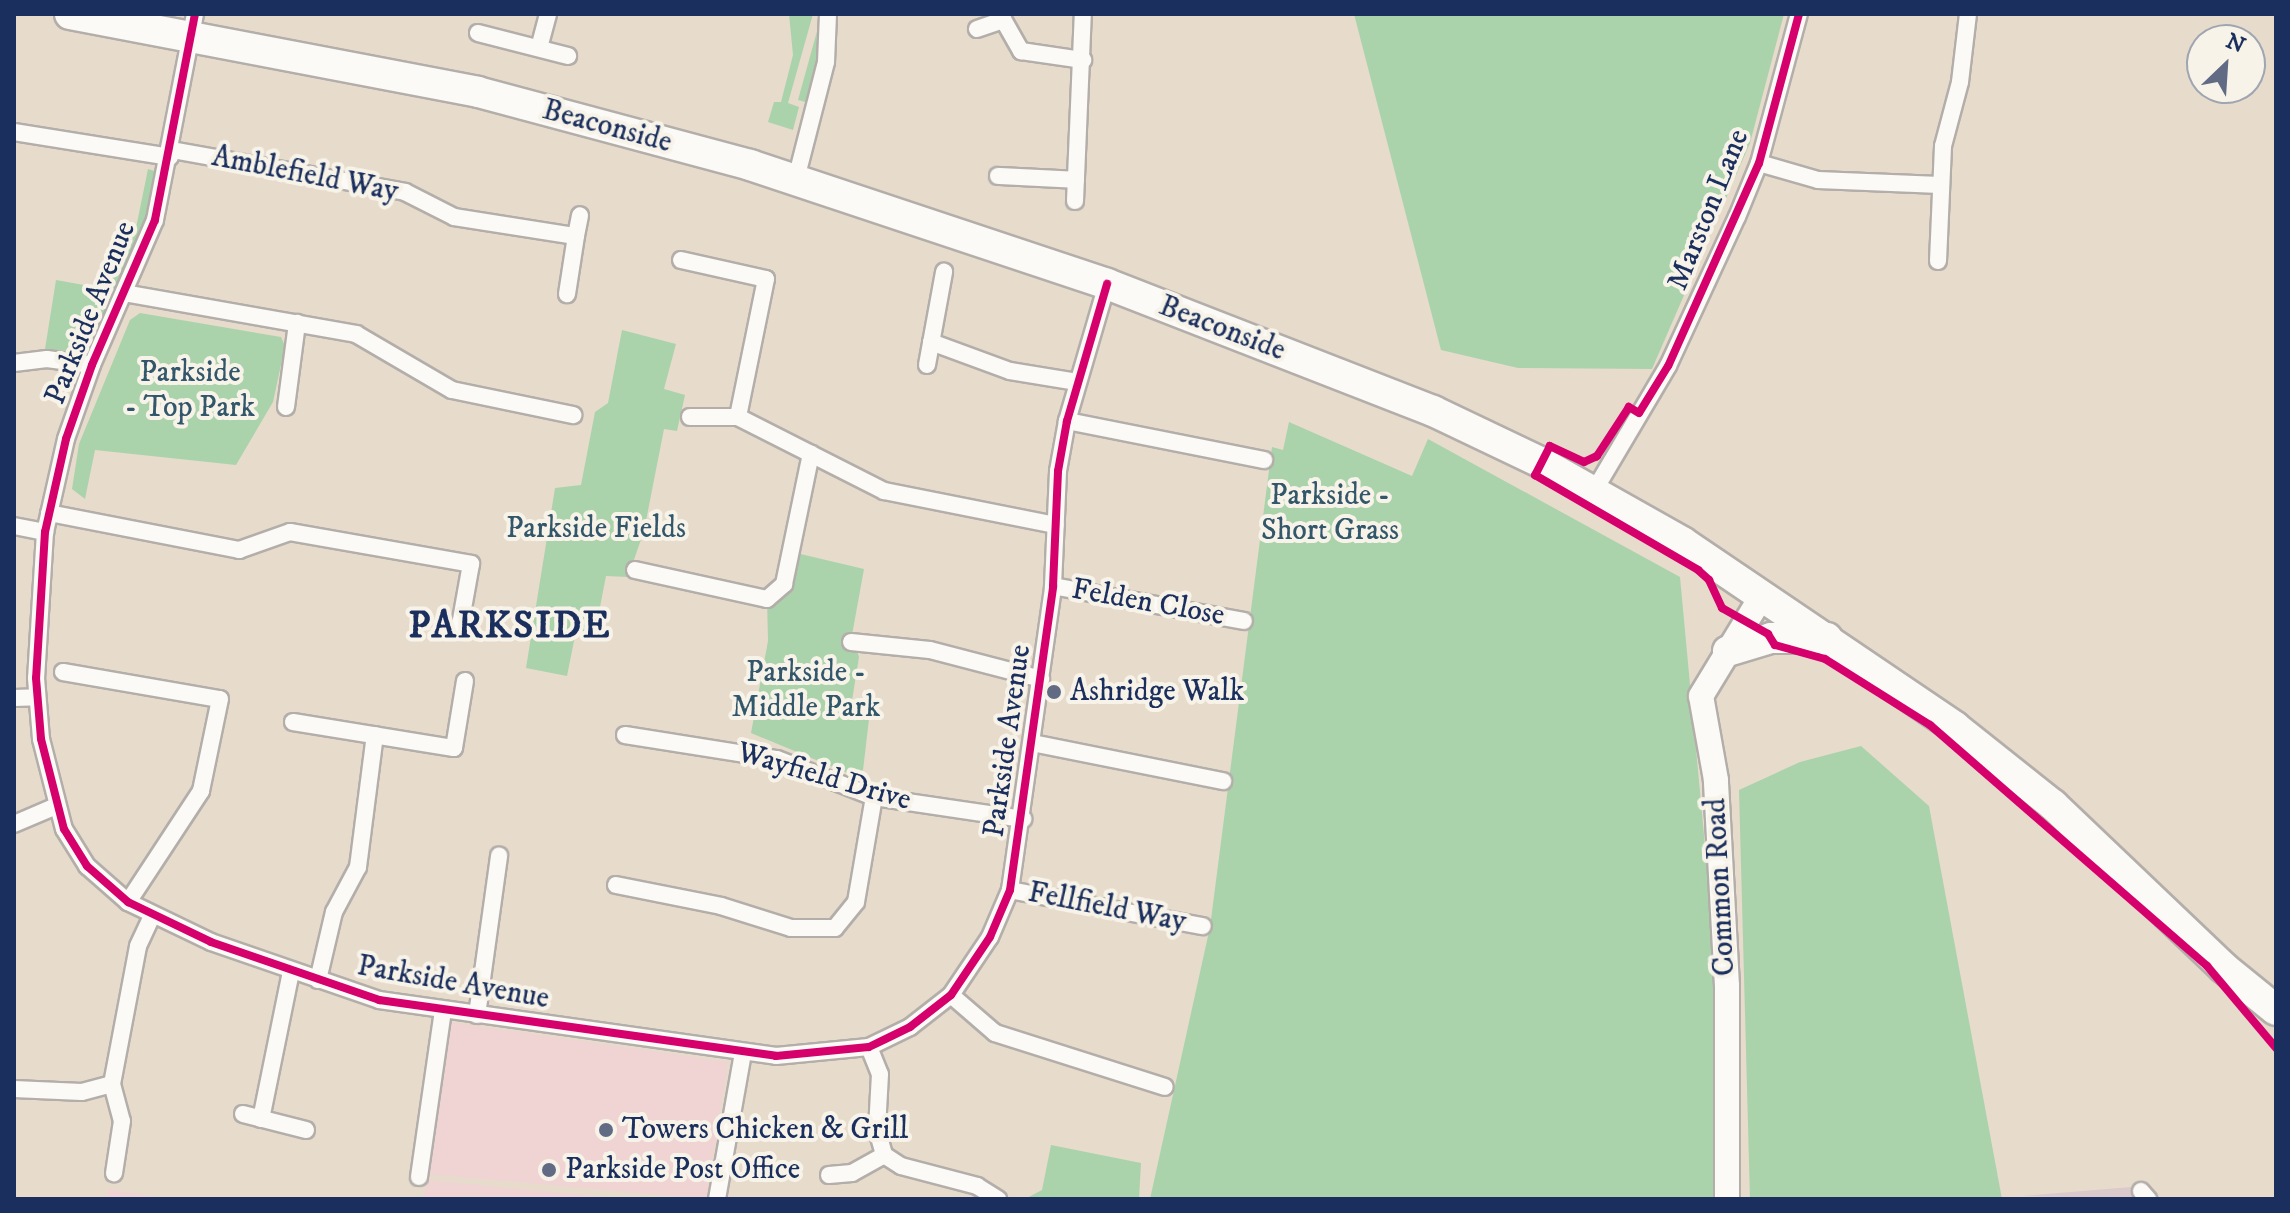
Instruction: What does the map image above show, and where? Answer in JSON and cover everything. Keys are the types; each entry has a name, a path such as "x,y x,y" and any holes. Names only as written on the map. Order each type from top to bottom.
{"highway":[{"name":"Beaconside","path":"70,14 195,24 478,92 796,179 1107,284 1433,411 1594,491 1763,594 1827,638 2053,805 2223,967 2276,1010"},
{"path":"1728,651 1771,638 1827,638"},
{"name":"Beaconside","path":"2223,967 2276,1034"}],"street":[{"path":"539,48 548,14"},
{"path":"796,179 826,62 828,14"},
{"path":"1075,201 1083,14"},
{"name":"Marston Lane","path":"1594,491 1695,310 1759,163 1799,14"},
{"path":"1938,261 1940,185 1968,14"},
{"path":"977,29 1002,17 1021,51 1083,60"},
{"name":"Parkside Avenue","path":"195,24 155,220 92,365 66,439 45,532 37,697 54,807 87,866 128,902 152,916 291,971 379,1000 743,1053 787,1056 869,1047 910,1027 951,995 990,937 1010,890 1023,819 1053,586 1067,421 1107,284"},
{"path":"478,33 568,56"},
{"name":"Amblefield Way","path":"14,132 171,153 405,192 454,217 576,236"},
{"path":"1759,163 1818,180 1940,185"},
{"path":"998,176 1076,180"},
{"path":"567,294 580,215"},
{"path":"681,260 766,279 738,417"},
{"path":"927,365 944,272"},
{"path":"124,293 356,334 452,390 573,415"},
{"path":"286,407 297,323"},
{"path":"931,342 1010,371 1077,382"},
{"path":"14,363 47,359 92,365"},
{"path":"690,417 738,417 884,491 1056,525"},
{"path":"1067,421 1264,460"},
{"path":"635,570 767,599 784,584 811,454"},
{"path":"49,513 239,550 290,532 471,564 459,631"},
{"path":"14,526 45,532"},
{"name":"Felden Close","path":"1053,586 1244,621"},
{"name":"Common Road","path":"1727,1199 1725,955 1716,780 1701,696 1763,594"},
{"path":"851,642 930,650 1041,679"},
{"path":"63,672 220,699 201,791 128,902"},
{"path":"293,722 454,748 465,681"},
{"path":"14,698 37,697"},
{"path":"318,980 334,912 358,867 375,735"},
{"name":"Wayfield Drive","path":"625,735 777,759 874,797 1023,819"},
{"path":"1032,743 1223,781"},
{"path":"616,885 721,906 791,928 835,928 856,902 874,797"},
{"path":"14,824 54,807"},
{"path":"477,1015 499,856"},
{"name":"Fellfield Way","path":"1010,890 1203,926"},
{"path":"114,1173 122,1121 112,1084 138,946 152,916"},
{"path":"261,1119 291,971"},
{"path":"951,995 995,1033 1165,1087"},
{"path":"419,1177 443,1010"},
{"path":"869,1047 880,1074 877,1130 884,1155 901,1166 977,1186 998,1199"},
{"path":"717,1199 743,1053"},
{"path":"14,1089 82,1092 112,1084"},
{"path":"243,1114 306,1130"},
{"path":"829,1175 852,1173 884,1155"}],"shaded area":[{"path":"450,1022 728,1062 706,1199 426,1174"},
{"path":"427,1180 625,1199 423,1199"},
{"path":"2131,1187 2140,1199 2023,1196"},
{"path":"109,1189 171,1199 107,1199"}],"green space":[{"path":"789,14 813,14 788,103 799,107 793,130 768,122 774,102 781,102 793,55"},
{"path":"1354,14 1784,14 1750,143 1652,369 1518,368 1441,350"},
{"path":"819,24 817,59 809,103 798,100"},
{"path":"148,169 161,173 155,208 88,353 45,349 56,280 106,289 118,226 136,228"},
{"name":"Parkside - Top Park","path":"140,313 281,337 285,346 273,402 236,465 95,450 85,499 72,489 79,444 130,320"},
{"name":"Parkside Fields","path":"622,330 676,344 664,389 685,395 677,431 664,429 644,531 628,577 606,576 594,638 575,636 567,676 526,668 555,488 581,485 595,412 608,403"},
{"name":"Parkside - Short Grass","path":"1289,422 1412,476 1428,439 1680,577 1718,985 1719,1199 1150,1199 1210,927 1272,447 1283,450"},
{"name":"Parkside - Middle Park","path":"792,552 864,569 852,635 859,657 850,713 869,719 862,779 751,733 768,641 767,599"},
{"path":"1861,746 1929,806 2002,1199 1750,1199 1739,790 1800,762"},
{"path":"1051,1145 1141,1163 1139,1199 1025,1199 1042,1190"}],"cycle path":[{"path":"195,14 155,220 92,365 66,439 45,532 36,678 41,739 64,829 87,866 128,902 211,942 379,1000 776,1056 869,1047 910,1027 951,995 990,937 1010,890 1053,586 1058,471 1067,421 1107,284"},
{"path":"1799,14 1759,163 1668,366 1639,413 1629,407 1597,456 1584,462 1550,446 1535,475 1698,570 1709,580 1722,608 1768,634 1775,645 1825,659 1930,725 2207,966 2276,1048"}],"place":[{"name":"Ashridge Walk","path":"1054,692"},
{"name":"Towers Chicken & Grill","path":"606,1130"},
{"name":"Parkside Post Office","path":"549,1170"}],"district":[{"name":"PARKSIDE","path":"510,627"}]}
